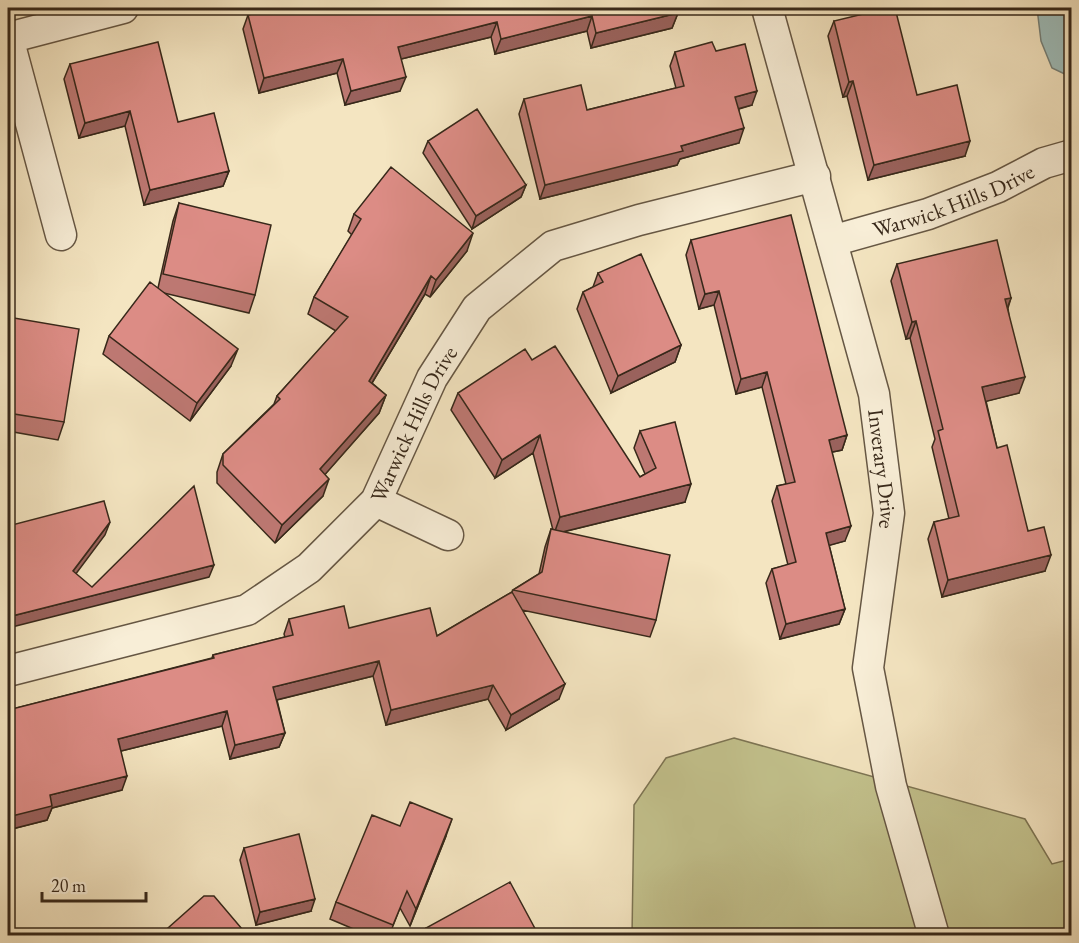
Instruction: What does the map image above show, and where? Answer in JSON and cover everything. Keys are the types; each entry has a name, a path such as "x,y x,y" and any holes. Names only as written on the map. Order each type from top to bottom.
{"street":[{"path":"61,235 8,38 123,8"},
{"name":"Inverary Drive","path":"768,8 874,394 889,513 868,668 891,786 934,936"},
{"name":"Warwick Hills Drive","path":"832,241 928,214 998,187 1044,163 1071,155"},
{"name":"Warwick Hills Drive","path":"8,671 247,610 309,568 376,501 432,378 477,308 553,246 639,220 815,176"},
{"path":"376,501 448,535"}],"shaded area":[{"path":"734,738 1025,819 1052,864 1071,859 1071,935 632,936 634,805 666,758"}],"water":[{"path":"1037,8 1071,8 1071,77 1052,68 1041,41"}],"building":[{"path":"277,8 676,8 678,13 596,33 592,16 501,39 497,22 398,47 406,77 351,91 343,59 264,78 248,15"},
{"path":"895,8 917,95 957,85 970,141 874,165 853,81 849,82 834,21"},
{"path":"158,42 178,122 214,113 229,171 150,190 130,111 85,123 70,64"},
{"path":"712,42 716,51 745,44 757,91 735,97 744,128 681,146 683,151 545,185 524,99 581,85 587,110 684,86 675,52"},
{"path":"477,109 526,185 476,216 428,141"},
{"path":"391,167 473,233 436,280 431,276 369,381 386,395 320,469 329,479 282,525 223,465 223,454 280,399 277,396 348,317 314,297 361,219 354,214"},
{"path":"179,203 271,225 255,295 163,274"},
{"path":"791,215 847,435 829,440 851,526 826,533 845,609 786,624 772,569 796,562 777,486 795,482 767,372 741,379 719,291 705,294 691,240"},
{"path":"997,240 1011,298 1005,299 1025,377 982,387 997,448 1007,445 1028,531 1044,527 1051,555 948,580 934,522 959,516 938,431 943,429 916,321 912,322 897,264"},
{"path":"641,254 681,345 618,376 583,292 603,282 598,273"},
{"path":"150,282 238,349 197,403 109,336"},
{"path":"8,317 79,329 64,422 8,413"},
{"path":"555,346 640,477 656,468 640,431 675,422 691,484 560,517 540,435 502,460 458,393 525,349 532,360"},
{"path":"194,486 214,565 8,617 8,526 104,501 110,522 73,571 92,587"},
{"path":"551,529 670,555 656,620 513,590 542,572"},
{"path":"512,592 565,684 511,715 493,685 391,710 379,661 273,687 285,733 235,745 227,711 118,739 127,776 50,795 52,806 8,817 8,710 214,658 213,655 293,635 289,619 344,606 349,628 430,608 437,636"},
{"path":"410,802 452,819 416,909 407,891 393,925 336,902 372,815 400,826"},
{"path":"299,834 315,899 260,912 244,848"},
{"path":"510,882 539,936 430,936 426,928"},
{"path":"204,896 214,896 248,936 159,936"},
{"path":"53,930 122,935 122,936 52,936"}]}
